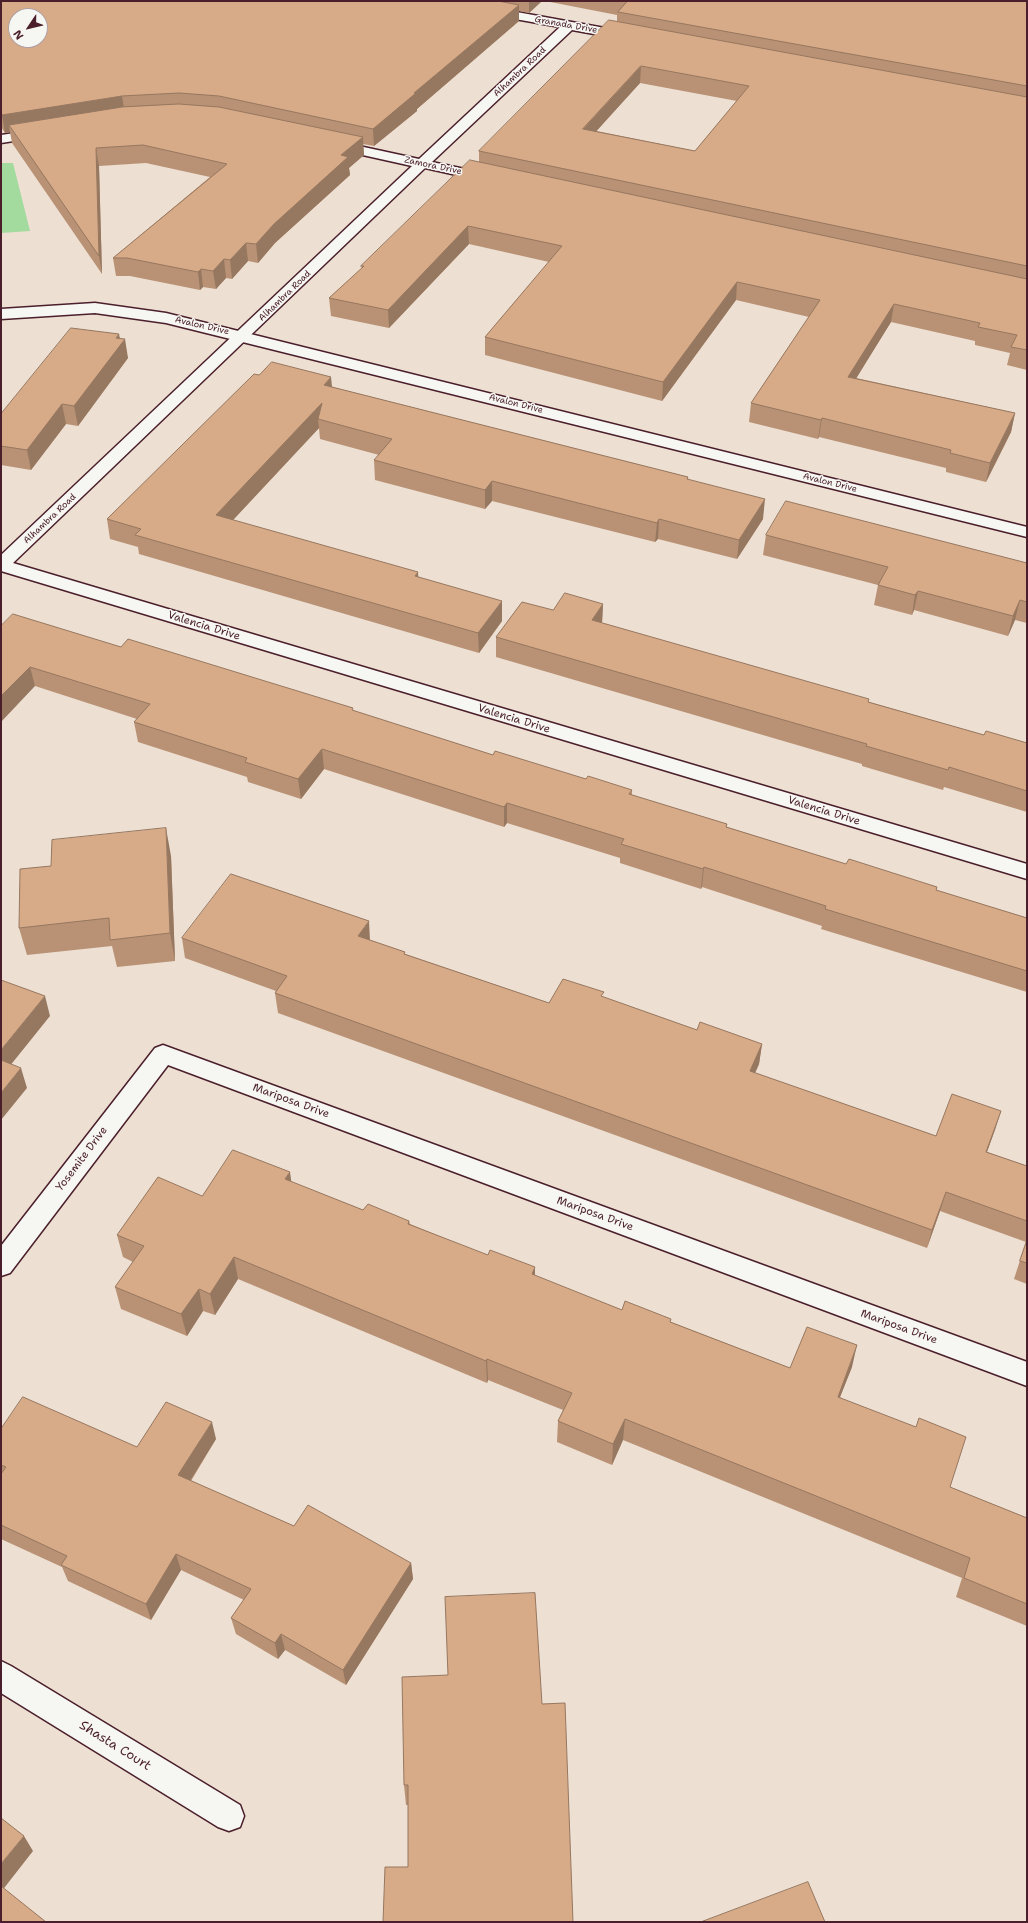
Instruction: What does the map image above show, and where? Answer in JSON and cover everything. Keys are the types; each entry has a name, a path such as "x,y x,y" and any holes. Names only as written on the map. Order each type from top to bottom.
{"street":[{"name":"Granada Drive","path":"436,1 638,38"},
{"name":"Alhambra Road","path":"1,565 243,336 421,164 569,26"},
{"path":"1,139 55,131"},
{"name":"Zamora Drive","path":"321,142 498,180"},
{"name":"Avalon Drive","path":"1,314 95,308 166,318 1027,532"},
{"name":"Valencia Drive","path":"1,565 1027,872"},
{"name":"Yosemite Drive","path":"1,1265 163,1054"},
{"name":"Mariposa Drive","path":"163,1054 1027,1374"},
{"name":"Shasta Court","path":"1,1676 229,1816"}],"green space":[{"path":"1,163 13,163 30,231 1,233"}],"building":[{"path":"1,1 498,1 519,5 373,129 219,96 179,93 122,96 2,115"},
{"path":"628,1 1027,1 1027,86 618,12"},
{"path":"609,20 1027,97 1027,266 479,151","holes":["641,66 749,86 695,151 583,129"]},
{"path":"179,104 219,107 363,137 341,155 348,157 274,224 256,244 246,243 230,260 224,259 213,271 201,269 198,272 127,258 113,258 227,164 143,145 96,148 99,256 9,125 122,107"},
{"path":"470,160 1027,279 1027,350 1011,347 1017,335 978,327 980,323 894,304 848,377 1015,413 990,463 950,453 951,450 822,418 821,420 751,403 820,300 737,282 663,382 485,337 562,246 468,226 388,310 329,298 364,266 361,266"},
{"path":"71,328 119,334 116,338 125,339 74,406 62,404 27,450 1,446 1,414"},
{"path":"272,362 331,377 324,385 688,477 687,479 765,499 739,540 659,519 657,523 492,481 485,490 374,460 392,439 318,419 322,403 216,515 418,572 415,576 502,601 478,633 135,535 141,529 107,519 254,374 259,375"},
{"path":"786,501 1027,563 1027,602 1020,600 1013,616 918,591 915,595 878,585 888,567 766,535"},
{"path":"565,593 603,604 592,620 869,699 868,702 984,735 986,731 1027,743 1027,791 949,767 948,770 866,746 867,744 496,637 522,602 553,610"},
{"path":"13,614 121,647 128,639 353,708 352,710 493,755 495,751 586,779 588,776 632,790 629,794 727,824 726,827 846,864 849,859 937,887 936,890 1027,918 1027,971 825,909 826,906 704,867 703,869 621,844 624,839 507,803 504,807 322,749 298,779 245,762 247,758 134,722 150,704 30,667 1,696 1,626"},
{"path":"166,828 170,933 110,940 109,918 19,928 20,869 51,866 52,840"},
{"path":"231,874 369,921 358,936 405,952 404,954 549,1003 563,979 604,992 601,996 697,1030 700,1022 762,1044 750,1071 936,1136 952,1094 1001,1111 986,1152 1027,1166 1027,1221 946,1192 932,1230 275,993 287,976 182,938"},
{"path":"1,980 45,996 1,1050"},
{"path":"1,1060 21,1068 1,1093"},
{"path":"233,1150 290,1172 285,1179 363,1210 368,1204 409,1221 408,1224 488,1255 490,1250 535,1267 532,1274 622,1310 625,1301 671,1319 670,1322 790,1368 807,1327 857,1345 838,1397 916,1427 919,1418 966,1437 950,1487 1027,1518 1027,1604 964,1578 970,1558 625,1419 613,1444 558,1421 572,1393 487,1359 486,1361 234,1257 210,1294 199,1289 181,1314 115,1287 144,1246 117,1235 158,1177 202,1196"},
{"path":"1027,1240 1027,1263 1020,1261"},
{"path":"23,1397 137,1447 166,1402 212,1422 178,1475 294,1526 308,1505 411,1563 343,1670 281,1634 275,1643 231,1618 251,1589 176,1554 146,1604 61,1565 67,1556 1,1525 1,1474 6,1467 1,1465 1,1429"},
{"path":"535,1593 542,1704 565,1703 573,1922 383,1922 385,1867 408,1867 408,1785 404,1785 402,1677 448,1675 445,1597"},
{"path":"1,1818 24,1836 1,1864"},
{"path":"808,1882 825,1922 701,1922"},
{"path":"1,1886 46,1922 1,1922"}]}
